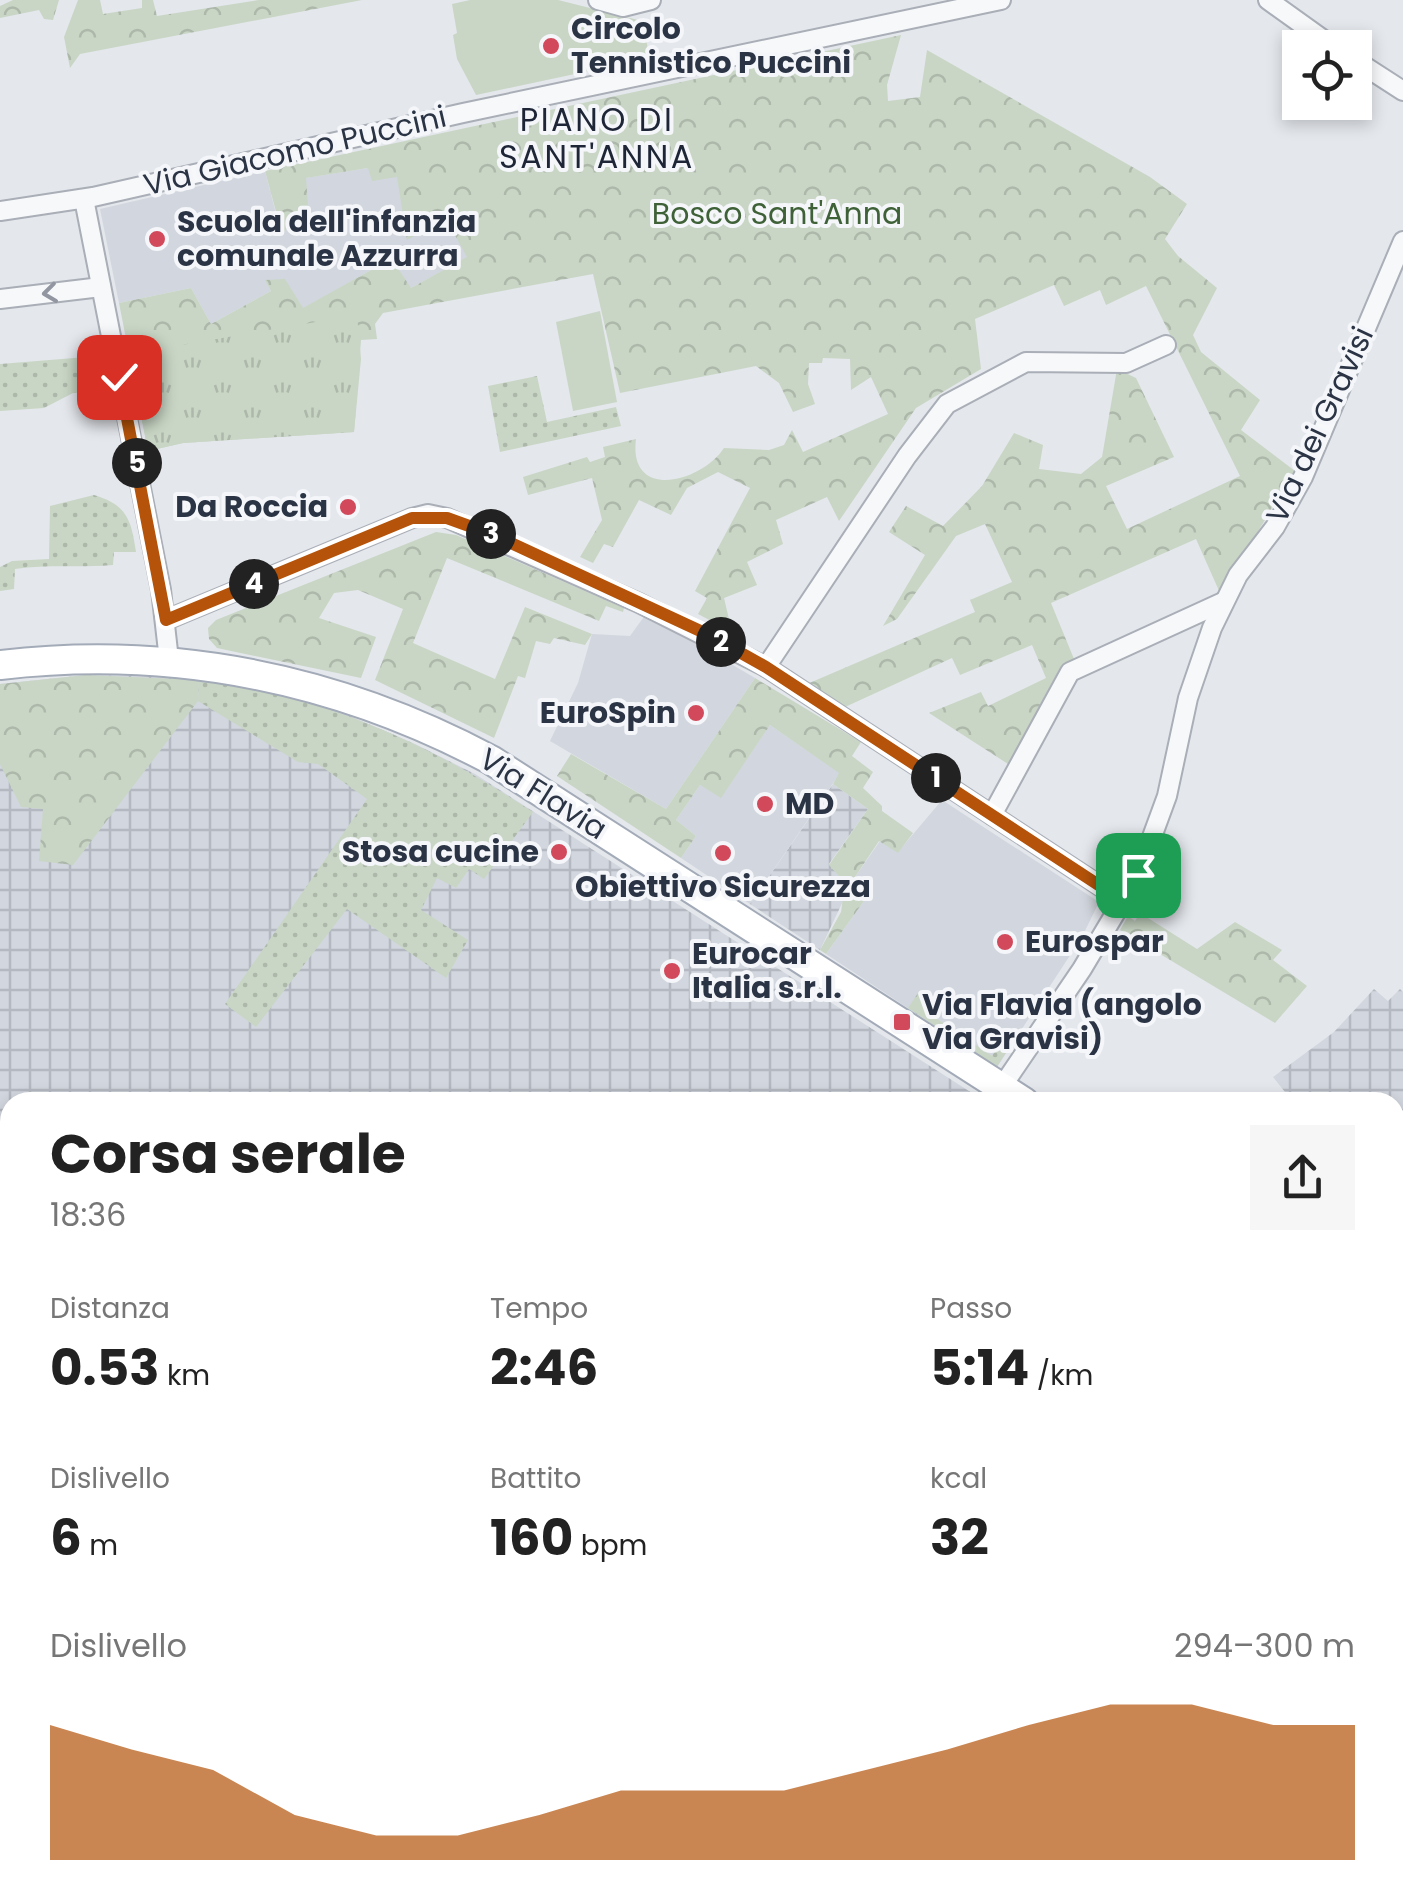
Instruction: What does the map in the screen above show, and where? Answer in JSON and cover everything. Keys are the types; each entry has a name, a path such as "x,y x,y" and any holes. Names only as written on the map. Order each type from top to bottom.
{"main road":[{"name":"Via Flavia","path":"0,665 106,657 168,660 301,683 369,703 491,760 1003,1092"}],"street":[{"path":"598,0 651,0"},
{"name":"Via Giacomo Puccini","path":"0,210 84,199 935,7 1001,0"},
{"path":"1268,0 1310,30"},
{"path":"1372,71 1403,91"},
{"path":"84,199 166,620 168,660"},
{"name":"Via dei Gravisi","path":"1011,1092 1123,901 1167,796 1197,666 1224,602 1303,477 1403,240"},
{"path":"0,299 101,287"},
{"path":"766,667 907,456 947,404 1026,362 1126,363 1166,345"},
{"path":"166,620 428,514 494,535 766,667 1123,901"},
{"path":"992,814 1070,672 1224,602"}],"shaded area":[{"path":"368,168 397,177 446,219 468,257 411,288 367,262 371,270 303,309 266,281 271,291 211,324 191,288 119,303 100,209 265,171 281,233 305,178"},
{"name":"EuroSpin","path":"646,614 755,678 666,809 550,741 578,683 592,634 630,636"},
{"path":"86,675 170,677 252,686 343,713 475,774 970,1092 0,1092 0,684"},
{"name":"MD","path":"770,725 840,773 750,904 681,858 696,836 676,820 700,785 721,797"},
{"path":"833,784 868,809 829,864 845,883 844,899 820,950 750,904"},
{"path":"942,800 1099,902 1082,937 997,1067 826,954 869,894 853,880 880,841 898,852"},
{"path":"1374,989 1388,1001 1400,989 1403,1092 1285,1092 1273,1077 1334,1032"}],"green space":[{"path":"13,0 59,0 53,20 44,19 39,10 0,18 0,6"},
{"path":"78,0 100,0 103,14 142,8 142,0 153,0 157,16 259,0 362,0 80,54 70,68 64,37"},
{"name":"Circolo Tennistico Puccini","path":"470,0 558,0 642,21 650,58 476,95 457,59 453,35 457,33 452,4"},
{"name":"Bosco Sant'Anna","path":"901,35 887,85 888,101 920,97 927,50 1150,177 1187,204 1165,239 1178,256 1217,288 1193,335 1201,352 1260,400 1241,430 1295,471 1220,593 1196,539 1051,603 1074,659 1059,670 1008,764 929,713 981,692 988,706 1046,678 1032,645 960,675 952,658 845,707 807,684 975,612 970,600 1012,582 985,524 956,536 897,619 883,626 925,555 889,532 906,506 943,526 982,486 1014,433 1043,445 1039,469 1081,474 1102,457 1117,369 1136,378 1174,457 1106,486 1127,529 1240,476 1146,286 1106,305 1100,290 1064,306 1054,285 975,319 981,369 916,408 839,521 827,497 776,520 783,544 747,562 757,585 724,598 732,632 698,614 707,598 695,591 750,488 718,472 687,488 671,515 639,500 613,547 604,544 593,563 580,557 602,520 592,478 528,495 523,477 587,457 590,462 605,457 603,447 636,439 637,459 643,471 668,480 699,470 724,448 769,450 784,445 792,430 803,452 888,414 871,377 851,390 850,359 823,358 822,363 809,363 808,384 815,404 793,412 779,383 756,366 620,393 593,274 383,313 375,324 377,339 361,340 354,432 183,443 148,451 119,303 191,288 211,324 271,291 265,280 285,279 303,308 371,270 366,261 393,261 411,288 467,257 446,219 407,240 397,177 372,181 368,168 306,178 308,205 282,234 265,171"},
{"path":"600,311 617,402 573,411 556,322"},
{"path":"357,315 361,359 354,432 183,443 148,451 129,354"},
{"path":"99,356 107,392 73,393 44,408 0,411 0,364"},
{"path":"537,376 547,422 616,407 621,426 500,452 488,386"},
{"path":"94,495 114,503 125,515 136,552 114,552 113,565 15,569 14,589 0,591 0,567 12,561 49,559 50,506"},
{"path":"436,532 456,535 624,608 623,612 606,606 599,621 447,558 413,643 495,679 525,607 592,634 585,645 554,638 550,644 536,641 525,678 518,676 494,738 375,680 403,609 358,590 334,593 319,618 376,637 361,678 217,648 209,639 208,628 216,620"},
{"path":"86,675 199,680 198,701 73,865 39,861 43,809 21,807 0,764 0,684"},
{"path":"755,678 861,742 852,756 873,772 863,788 882,806 882,811 913,833 898,853 879,841 853,880 869,894 826,954 820,950 841,912 845,883 829,865 868,809 833,784 839,773 770,725 721,798 700,785 676,820 696,836 681,858 557,776 571,754 666,809"},
{"path":"199,680 288,697 374,726 455,765 533,812 484,879 469,869 456,888 437,878 421,910 468,940 446,978 347,909 256,1027 225,1004 367,799 318,764 298,762 198,701"},
{"path":"1140,913 1197,949 1235,922 1282,950 1273,960 1307,986 1275,1023 1120,930 1128,916 1135,921"},
{"path":"920,990 934,999 927,1012 992,1056 1003,1040 1010,1046 997,1067 908,1008"}],"place":[{"name":"Circolo Tennistico Puccini","path":"551,46"},
{"name":"Scuola dell'infanzia comunale Azzurra","path":"157,239"},
{"name":"Da Roccia","path":"348,507"},
{"name":"EuroSpin","path":"696,713"},
{"name":"MD","path":"765,804"},
{"name":"Stosa cucine","path":"559,852"},
{"name":"Obiettivo Sicurezza","path":"723,853"},
{"name":"Eurospar","path":"1005,942"},
{"name":"Eurocar Italia s.r.l.","path":"672,971"},
{"name":"Via Flavia (angolo Via Gravisi)","path":"902,1022"}],"district":[{"name":"PIANO DI SANT'ANNA","path":"597,138"}],"route":[{"path":"119,377 166,620 412,518 428,514 447,518 494,535 640,602 766,667 1123,901 1138,875"}]}
